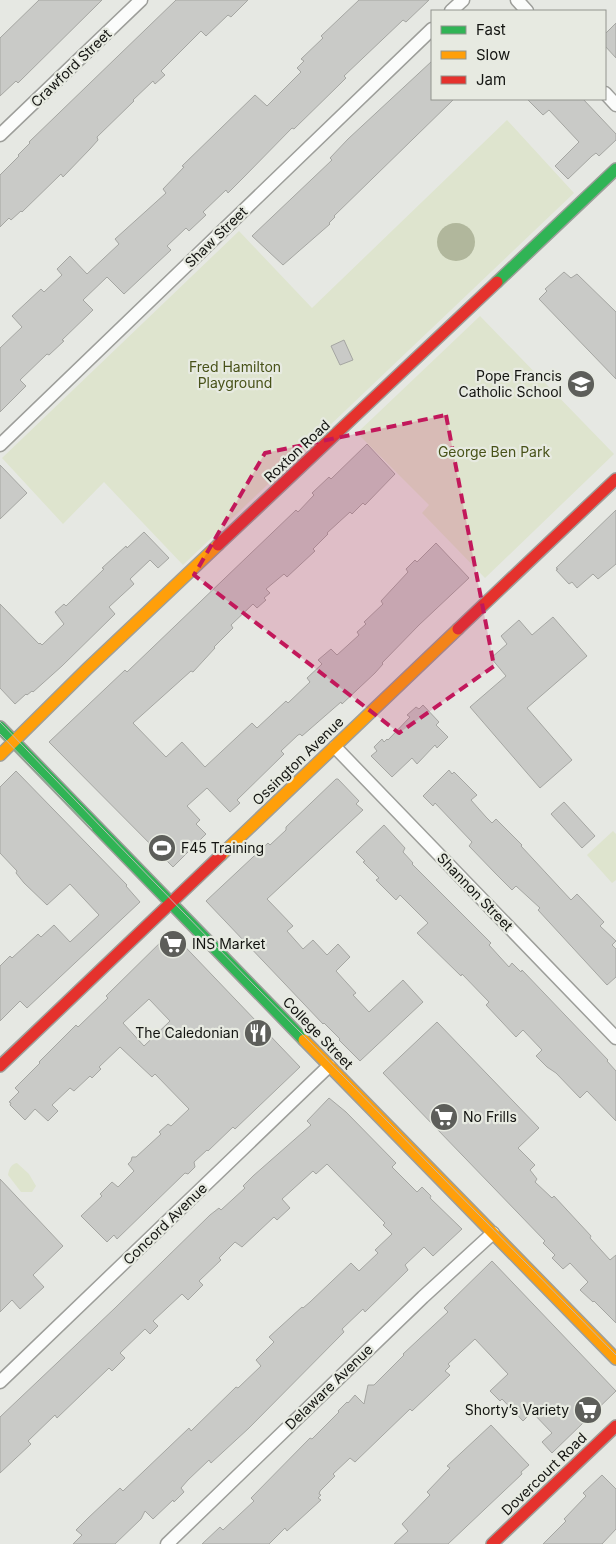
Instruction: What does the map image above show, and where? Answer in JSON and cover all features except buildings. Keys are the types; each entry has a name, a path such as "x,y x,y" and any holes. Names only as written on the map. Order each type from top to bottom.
{"street":[{"name":"Crawford Street","path":"0,135 142,0"},
{"path":"452,10 463,0"},
{"path":"517,0 526,10"},
{"name":"Shaw Street","path":"0,445 431,30"},
{"path":"606,94 616,105"},
{"name":"Roxton Road","path":"0,755 87,669 616,170"},
{"name":"Ossington Avenue","path":"0,1066 335,746 614,485"},
{"name":"College Street","path":"0,727 170,904 616,1359"},
{"name":"Shannon Street","path":"335,746 616,1038"},
{"name":"Concord Avenue","path":"0,1382 329,1066"},
{"name":"Delaware Avenue","path":"167,1544 423,1297 494,1233"},
{"name":"Dovercourt Road","path":"492,1544 616,1426"}],"highlighted area":[{"path":"446,415 494,666 399,733 194,575 265,453"}],"green space":[{"name":"Fred Hamilton Playground","path":"507,120 574,193 183,565 104,482 63,524 2,458 239,231 312,308"},
{"name":"George Ben Park","path":"480,316 614,454 485,578 422,513 429,505 357,433"},
{"path":"613,831 616,834 616,880 612,883 587,855"},
{"path":"17,1163 29,1174 36,1186 32,1192 21,1192 8,1175 13,1164"}],"shaded area":[{"path":"456,223 469,229 475,242 469,255 456,261 443,255 437,242 443,229"}],"tram line":[{"path":"0,722 211,941 616,1355"},
{"path":"0,734 92,829"}],"traffic: fast":[{"path":"497,282 616,169"},
{"path":"0,727 304,1040"}],"traffic: slow":[{"path":"0,755 87,669 218,545"},
{"path":"221,855 458,629"},
{"path":"304,1040 616,1359"}],"traffic: jam":[{"path":"218,545 497,282"},
{"path":"458,629 616,479"},
{"path":"0,1066 221,855"},
{"path":"492,1544 616,1426"}],"place":[{"name":"Pope Francis Catholic School","path":"581,384"},
{"name":"F45 Training","path":"162,848"},
{"name":"INS Market","path":"173,944"},
{"name":"The Caledonian","path":"258,1033"},
{"name":"No Frills","path":"444,1117"},
{"name":"Shorty’s Variety","path":"588,1410"}]}
